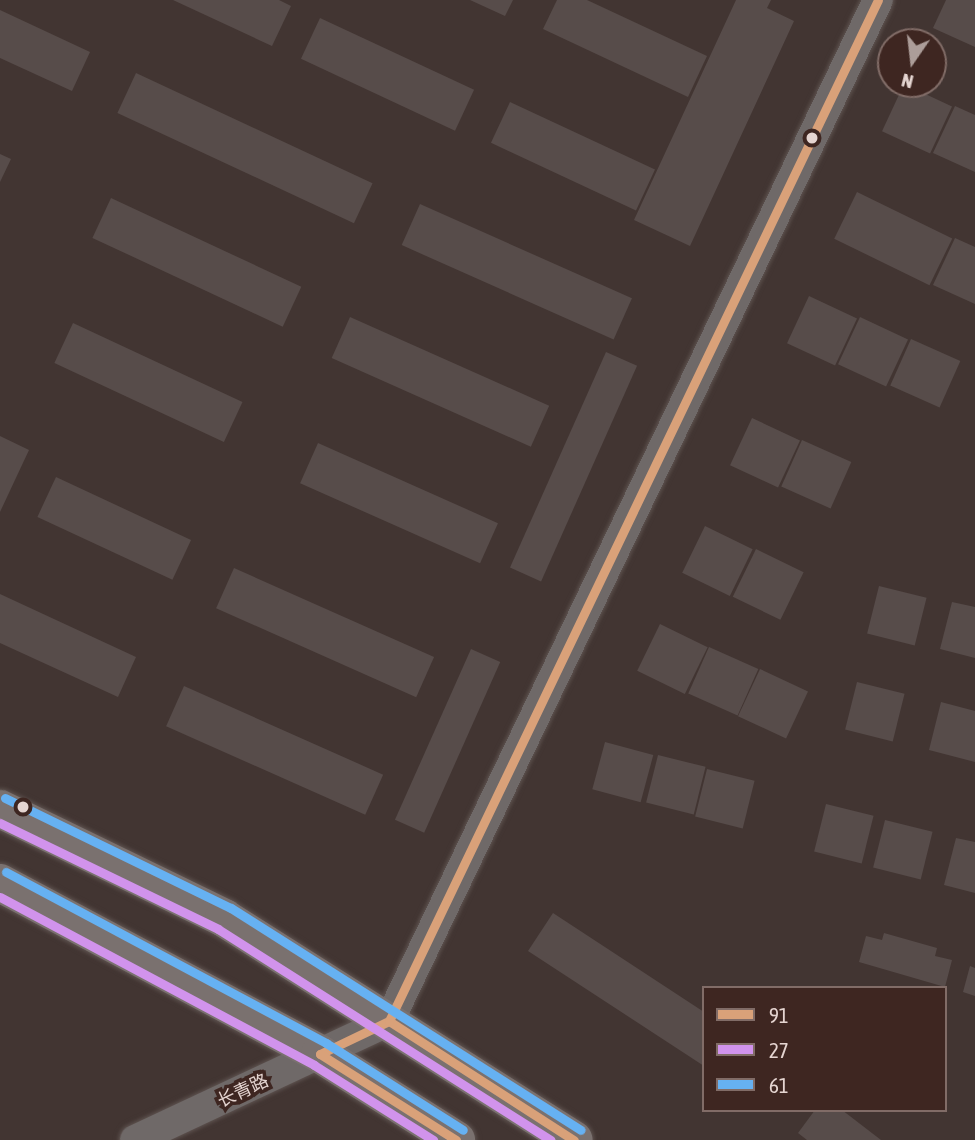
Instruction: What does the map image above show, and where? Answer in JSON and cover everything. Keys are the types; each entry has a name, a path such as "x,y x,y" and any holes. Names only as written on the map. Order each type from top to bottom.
{"main road":[{"path":"0,810 224,918 574,1140"},
{"path":"0,883 320,1054 456,1140"}],"street":[{"path":"389,1021 878,0"},
{"name":"长青路","path":"135,1140 389,1021"}],"building":[{"path":"173,0 279,0 291,6 272,46"},
{"path":"470,0 513,0 505,16"},
{"path":"557,0 587,0 707,56 688,97 543,29"},
{"path":"736,0 771,0 767,8 794,21 690,246 634,220"},
{"path":"946,0 975,0 975,47 947,34 947,28 933,28"},
{"path":"0,10 90,52 72,91 0,58"},
{"path":"320,18 474,90 455,131 301,59"},
{"path":"136,73 373,183 354,223 117,113"},
{"path":"897,98 934,98 952,106 930,154 882,131"},
{"path":"510,102 655,170 636,210 491,143"},
{"path":"955,106 975,115 975,172 933,153"},
{"path":"0,154 11,159 0,182"},
{"path":"857,192 952,238 929,285 834,239"},
{"path":"111,198 301,287 283,327 92,238"},
{"path":"420,204 632,298 614,339 402,245"},
{"path":"955,238 975,247 975,304 933,285"},
{"path":"809,296 857,318 835,366 787,343"},
{"path":"350,317 549,406 531,447 332,358"},
{"path":"860,317 908,339 886,387 838,364"},
{"path":"73,323 242,402 224,442 54,363"},
{"path":"911,339 960,361 940,408 890,386"},
{"path":"606,352 637,366 541,581 510,568"},
{"path":"752,418 800,440 778,488 730,465"},
{"path":"0,436 29,450 0,512"},
{"path":"802,440 851,462 831,509 781,487"},
{"path":"318,443 498,523 480,563 300,483"},
{"path":"56,477 191,540 172,580 37,517"},
{"path":"705,526 753,549 730,596 682,573"},
{"path":"756,549 804,572 780,620 733,597"},
{"path":"234,568 434,657 416,697 216,608"},
{"path":"879,586 927,598 915,645 867,634"},
{"path":"0,594 136,657 118,697 0,643"},
{"path":"952,602 975,607 975,658 940,649"},
{"path":"660,624 708,647 685,694 637,671"},
{"path":"709,647 758,669 738,716 688,694"},
{"path":"471,649 500,662 424,833 395,820"},
{"path":"760,669 808,691 786,739 738,716"},
{"path":"857,682 905,694 893,741 845,730"},
{"path":"184,686 383,775 365,815 166,726"},
{"path":"941,702 975,711 975,762 929,750"},
{"path":"605,742 653,755 641,802 592,789"},
{"path":"658,755 706,767 694,814 646,803"},
{"path":"707,769 755,781 743,828 695,817"},
{"path":"826,804 874,816 862,863 814,852"},
{"path":"885,820 933,832 921,879 873,868"},
{"path":"956,838 975,842 975,893 944,885"},
{"path":"553,913 702,1011 702,1065 528,951"},
{"path":"884,933 937,948 935,956 952,960 945,986 859,962 866,936 882,940"},
{"path":"970,966 975,968 975,996 963,992"},
{"path":"814,1112 845,1112 881,1140 807,1140 798,1133"}],"transit line":[{"name":"91","path":"320,1054 389,1021 878,0"},
{"name":"61","path":"5,798 231,908 581,1130"},
{"name":"27","path":"0,823 218,929 551,1140"},
{"name":"61","path":"6,872 326,1043 463,1130"},
{"name":"27","path":"0,897 314,1065 433,1140"},
{"name":"91","path":"389,1021 574,1140"},
{"name":"91","path":"320,1054 456,1140"}]}
